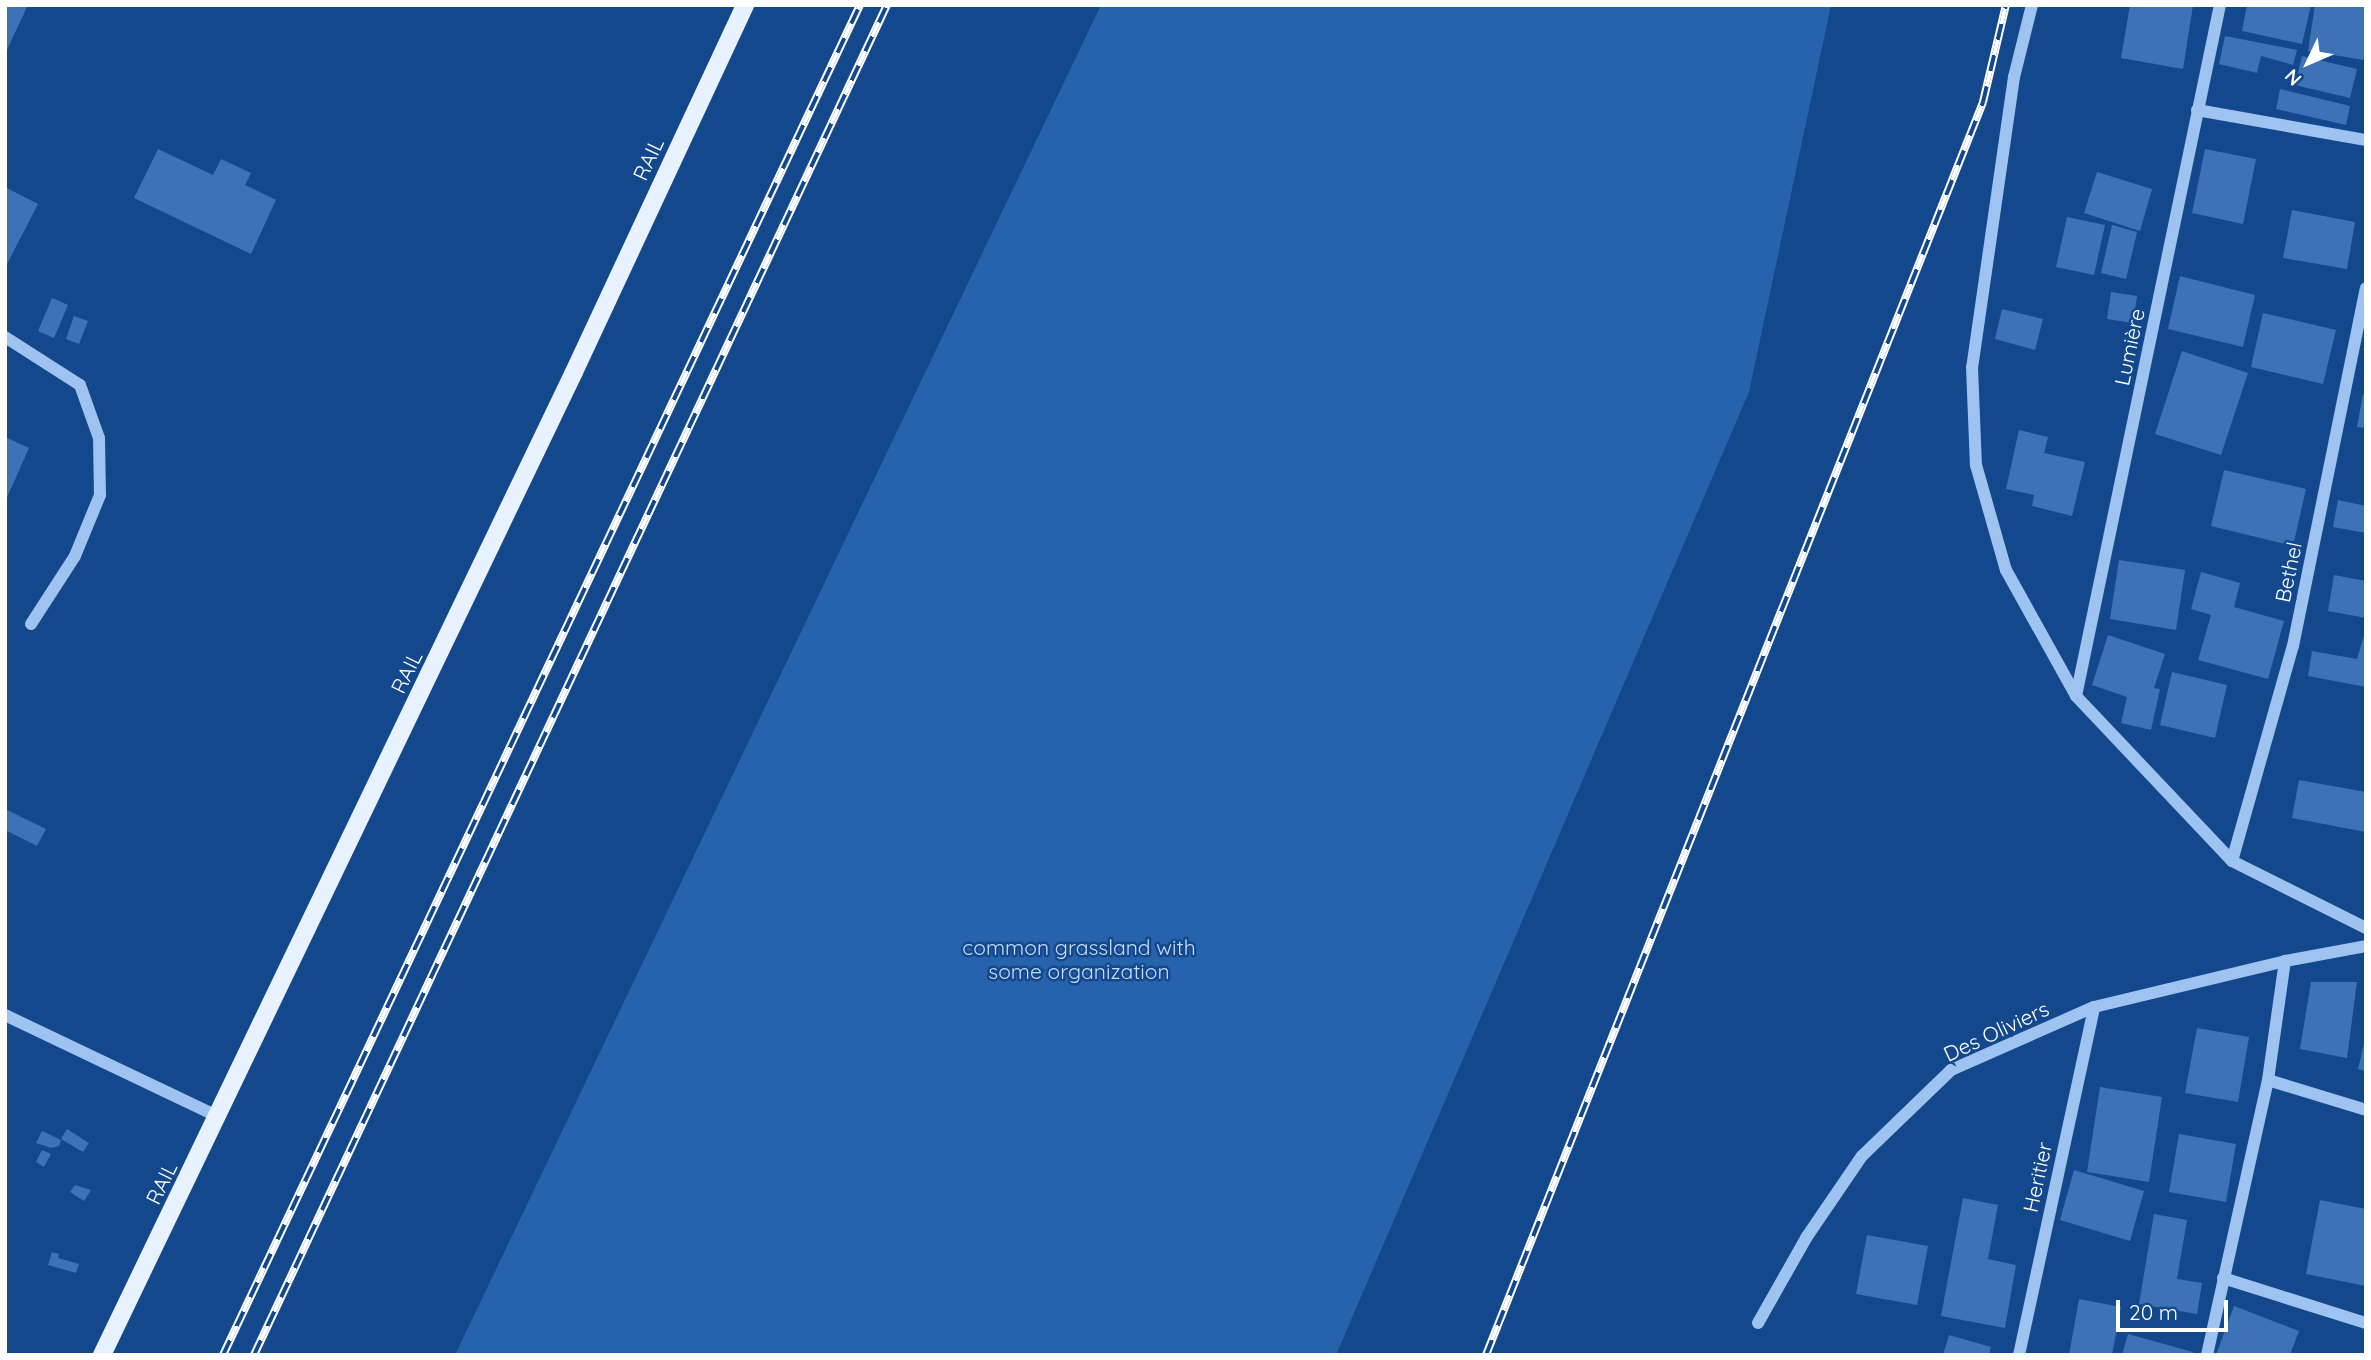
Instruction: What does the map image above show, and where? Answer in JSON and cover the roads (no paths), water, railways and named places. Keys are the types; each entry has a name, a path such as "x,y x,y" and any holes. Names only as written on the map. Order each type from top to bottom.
{"main road":[{"name":"RAIL","path":"102,1355 219,1117 745,5"}],"street":[{"path":"2032,5 2014,77 1972,367 1976,465 2006,570 2076,696 2232,861 2366,928"},
{"name":"Lumière","path":"2076,696 2220,5"},
{"path":"2197,110 2366,140"},
{"name":"Bethel","path":"2232,861 2293,646 2366,288"},
{"path":"5,337 80,385 99,438 100,495 75,556 31,624"},
{"name":"Des Oliviers","path":"1758,1324 1806,1238 1862,1156 1951,1070 2094,1007 2285,961 2366,946"},
{"path":"2207,1355 2268,1080 2285,961"},
{"name":"Heritier","path":"2019,1355 2094,1007"},
{"path":"5,1015 219,1117"},
{"path":"2268,1080 2366,1110"},
{"path":"2223,1278 2366,1323"}],"railway":[{"path":"223,1355 860,5"},
{"path":"254,1355 887,5"},
{"path":"1486,1355 1983,102 2006,5"}],"park label":[{"name":"common grassland with some organization","path":"1079,959"}]}
